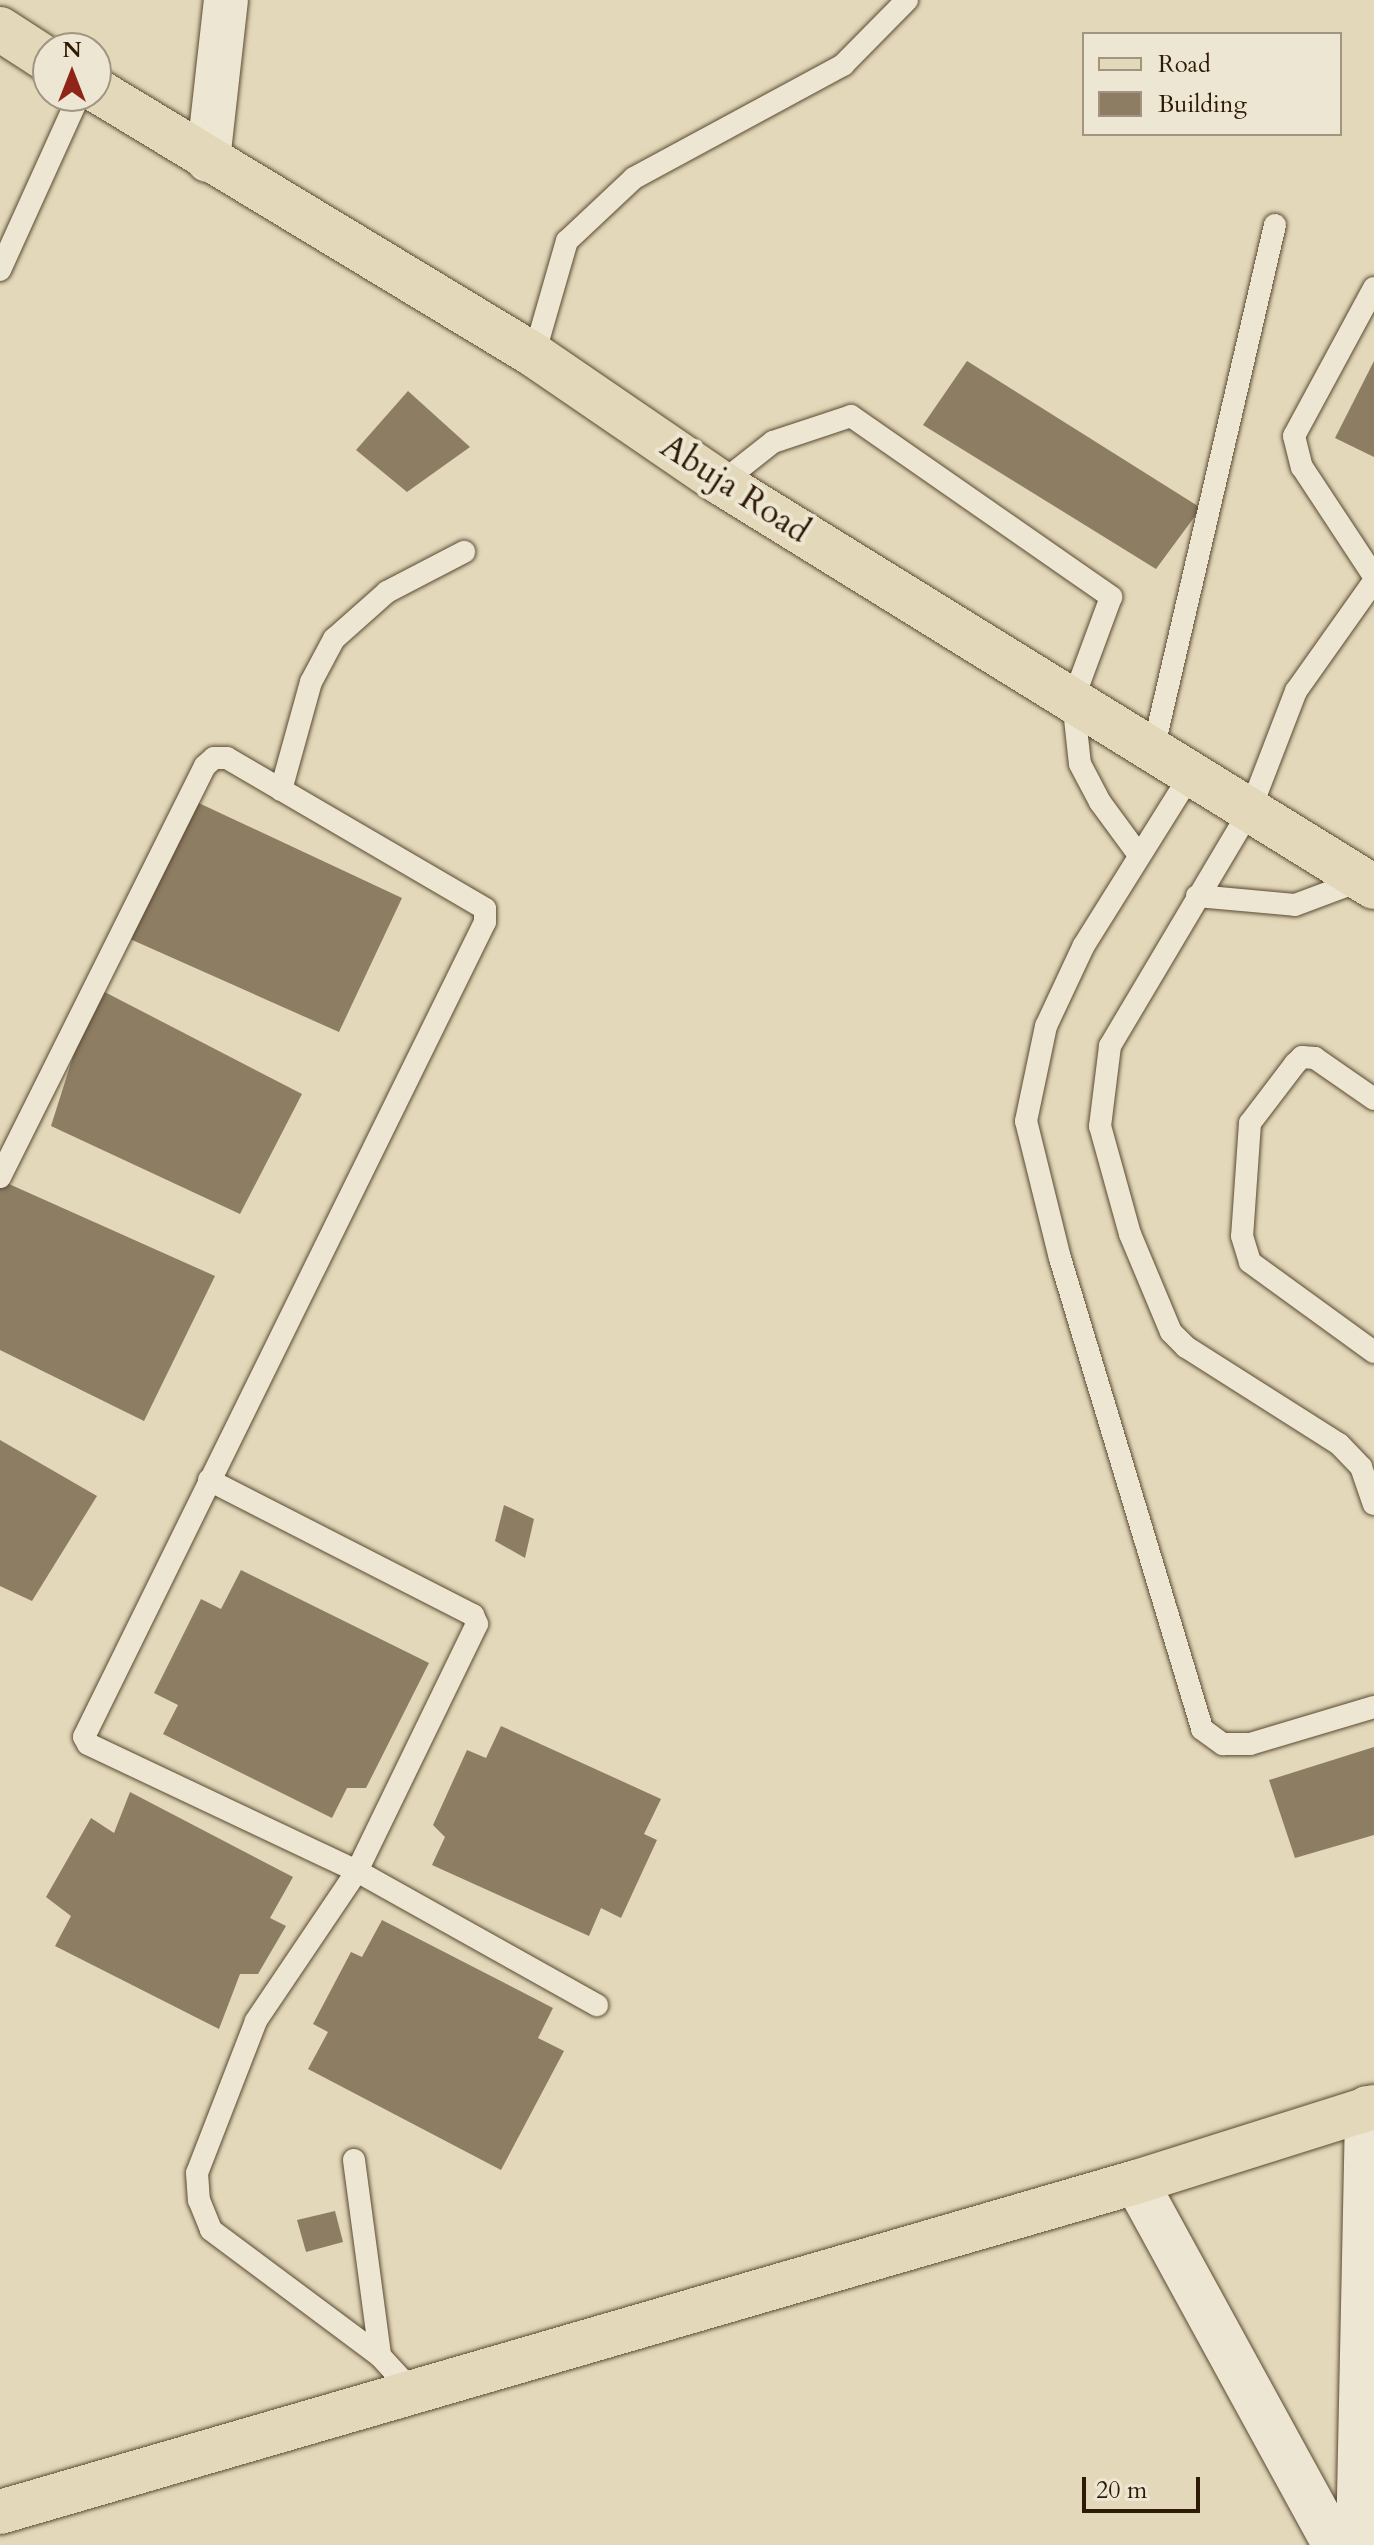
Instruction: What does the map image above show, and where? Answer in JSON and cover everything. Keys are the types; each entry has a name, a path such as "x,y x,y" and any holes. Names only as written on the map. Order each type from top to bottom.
{"main road":[{"path":"0,29 32,50"},
{"name":"Abuja Road","path":"112,100 534,355 721,483 1368,884"},
{"path":"0,2512 1136,2182 1370,2108"}],"street":[{"path":"208,160 226,0"},
{"path":"1358,2545 1370,2108"},
{"path":"1136,2182 1335,2545"}],"lane":[{"path":"534,355 567,241 634,178 843,65 907,0"},
{"path":"0,270 72,112"},
{"path":"1153,750 1275,225"},
{"path":"1374,288 1294,436 1302,467 1374,579 1296,691 1250,810 1110,1046 1100,1126 1130,1234 1171,1332 1186,1347 1339,1444 1361,1467 1374,1504"},
{"path":"721,483 773,442 851,416 1111,597 1073,700 1080,764 1100,802 1139,855"},
{"path":"281,790 311,682 334,639 387,592 464,552"},
{"path":"0,1177 205,766 214,758 227,758 478,902 485,909 485,922 84,1737 88,1744 357,1871 597,2005"},
{"path":"1191,774 1084,945 1046,1026 1026,1121 1060,1258 1202,1729 1223,1744 1250,1744 1374,1707"},
{"path":"1197,896 1295,905 1368,884"},
{"path":"1374,1099 1315,1058 1302,1057 1295,1064 1250,1123 1242,1236 1250,1262 1374,1352"},
{"path":"209,1480 473,1615 477,1624 357,1871 256,2021 197,2173 211,2230 380,2356 414,2393"},
{"path":"354,2160 380,2356"}],"building":[{"path":"967,361 1201,508 1156,569 923,425"},
{"path":"1374,361 1374,457 1335,438"},
{"path":"408,391 470,447 407,492 356,450"},
{"path":"188,798 402,898 339,1032 121,935"},
{"path":"95,987 302,1094 240,1214 51,1126"},
{"path":"0,1180 215,1276 144,1421 0,1350"},
{"path":"0,1440 97,1496 32,1601 0,1586"},
{"path":"504,1505 534,1519 525,1558 495,1541"},
{"path":"241,1570 429,1663 366,1788 347,1788 332,1818 163,1734 178,1705 154,1693 201,1599 221,1609"},
{"path":"501,1726 661,1799 644,1834 657,1840 621,1918 601,1908 589,1936 432,1865 445,1837 433,1825 467,1750 486,1758"},
{"path":"1374,1747 1374,1835 1295,1858 1269,1780"},
{"path":"130,1792 293,1877 270,1918 286,1926 258,1974 240,1974 219,2029 55,1946 71,1916 46,1897 91,1818 114,1833"},
{"path":"382,1920 553,2008 538,2038 564,2051 501,2170 308,2069 328,2032 313,2024 351,1952 362,1957"},
{"path":"335,2211 343,2242 306,2252 297,2220"}]}
